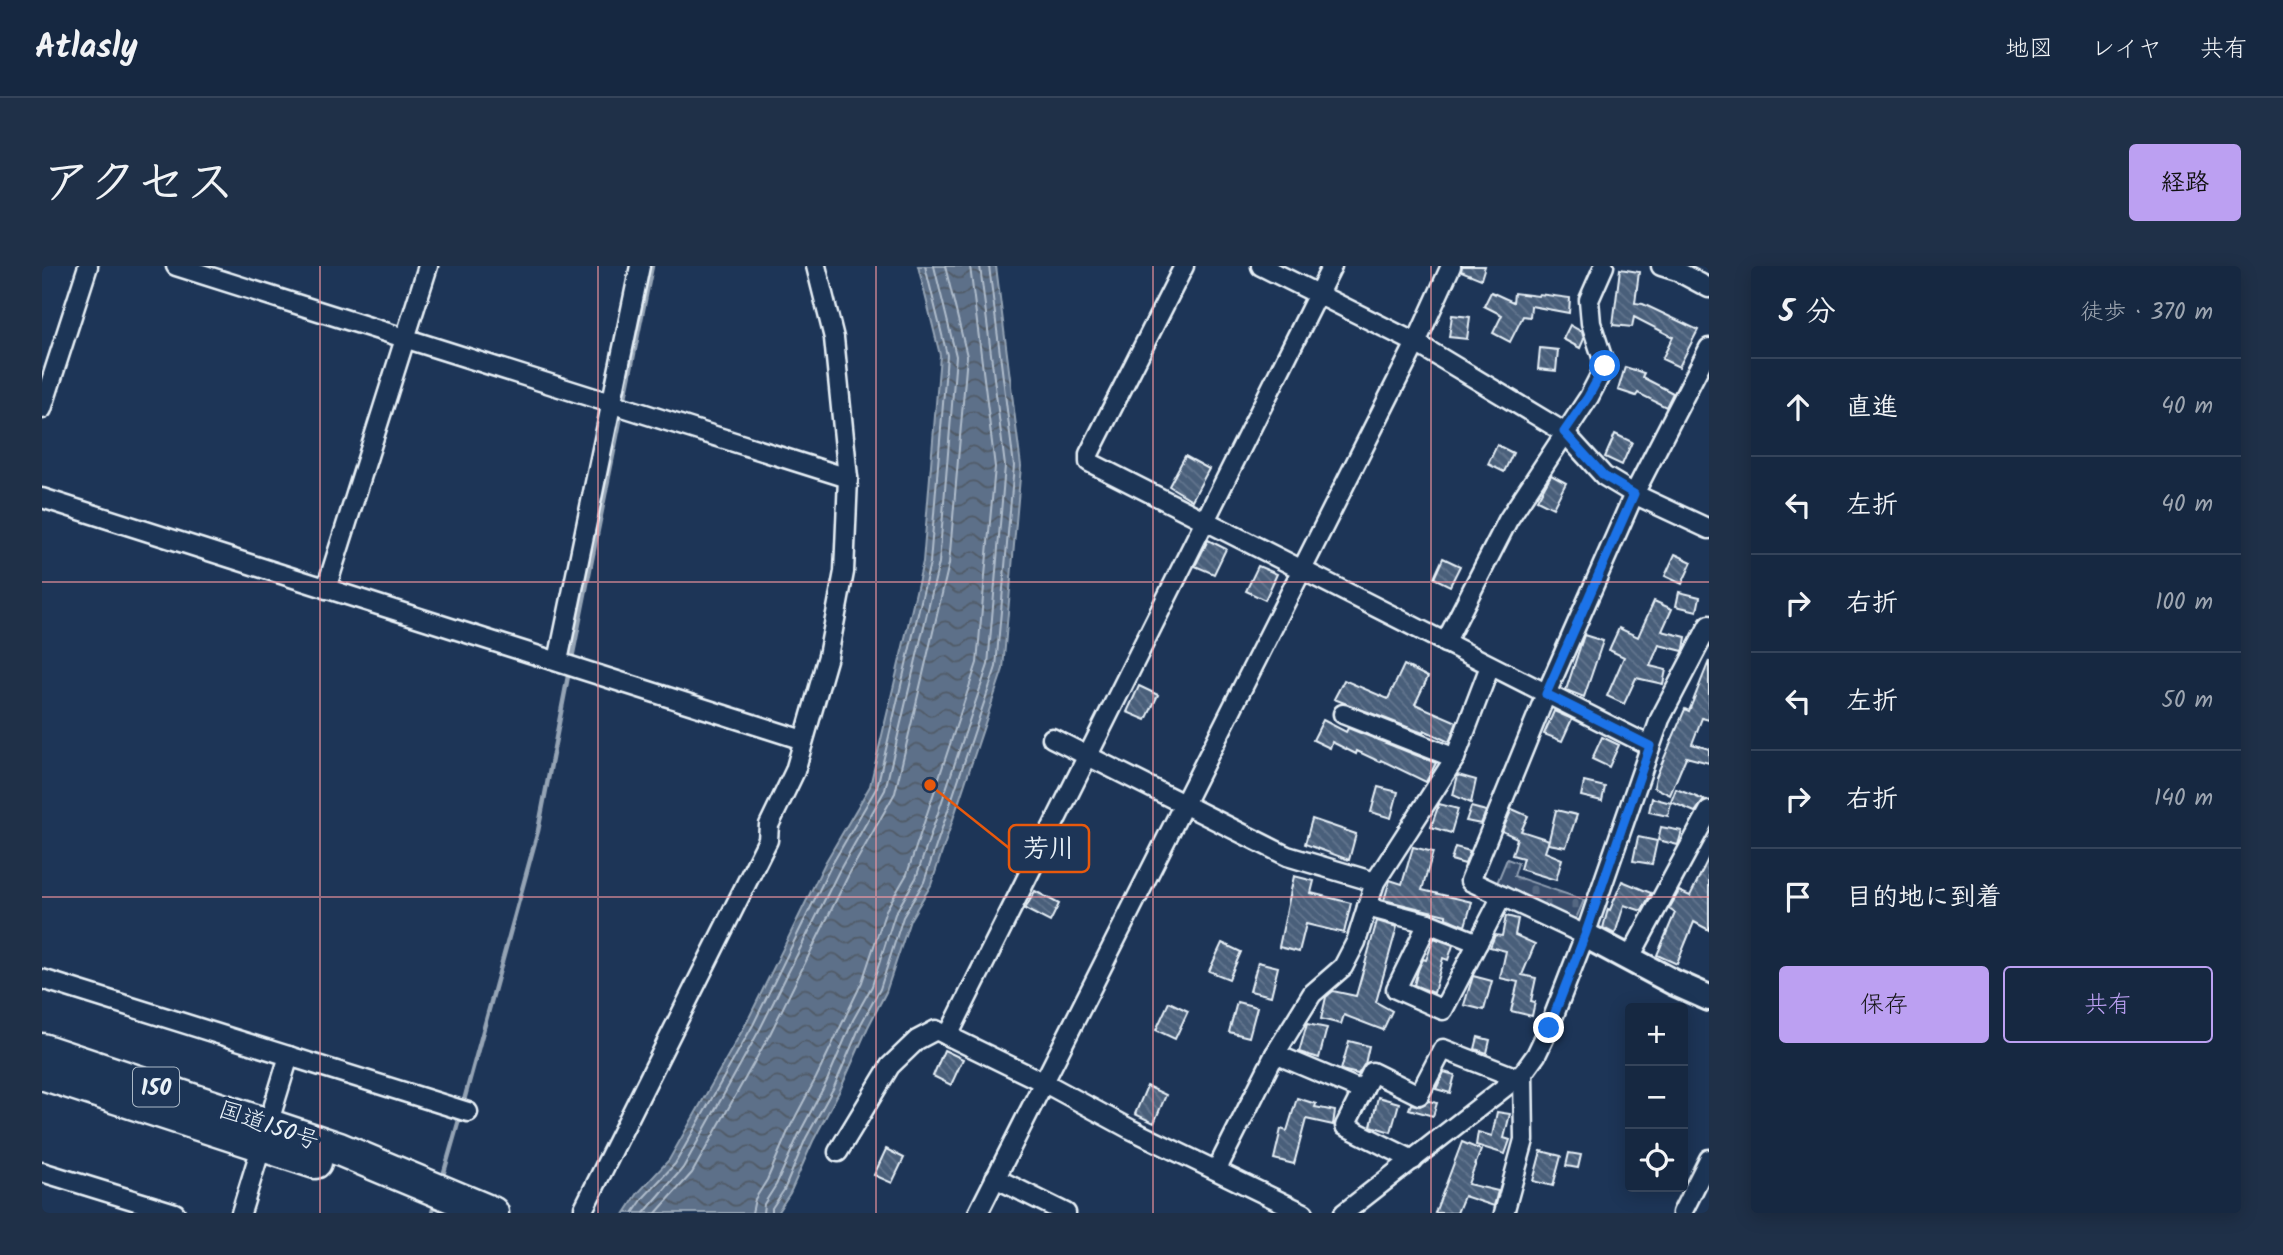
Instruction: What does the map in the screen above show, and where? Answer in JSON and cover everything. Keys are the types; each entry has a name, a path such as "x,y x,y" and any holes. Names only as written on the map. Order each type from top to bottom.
{"highway":[{"name":"国道150号","path":"42,1050 466,1213"},
{"name":"国道150号","path":"42,1073 387,1168 492,1213"}],"street":[{"path":"42,409 88,266"},
{"path":"176,266 848,478"},
{"path":"326,589 428,266"},
{"path":"560,662 640,266"},
{"path":"584,1208 768,840 769,824 795,771 828,656 844,572 848,478 834,338 816,266"},
{"path":"1184,266 1089,454 1089,462 1650,746"},
{"path":"1261,266 1416,343 1564,432 1604,476 1634,494 1709,530"},
{"path":"948,1036 1332,266"},
{"path":"978,1213 1416,343 1451,266"},
{"path":"1445,643 1508,520 1588,397 1605,366 1591,323 1589,300 1604,266"},
{"path":"1661,266 1677,271 1709,288"},
{"path":"1709,348 1634,494 1546,694 1470,881 1709,998"},
{"path":"42,498 803,740"},
{"path":"1344,1213 1520,1076 1536,1055 1585,935 1660,719 1709,625"},
{"path":"1217,1169 1275,1054 1312,994 1343,967 1356,942 1375,882 1455,758 1490,666"},
{"path":"1343,713 1455,758"},
{"path":"1052,738 1182,806 1287,856 1375,882"},
{"path":"1629,959 1709,811"},
{"path":"1428,923 1396,989 1443,1010 1502,896"},
{"path":"1367,907 1428,923 1478,943"},
{"path":"42,979 460,1109"},
{"path":"838,1152 890,1066 917,1040 936,1030 1043,1082 1130,1129 1304,1213"},
{"path":"1413,1160 1345,1126 1372,1072 1419,1095 1443,1049 1520,1076"},
{"path":"1275,1054 1363,1091"},
{"path":"242,1213 289,1056"},
{"path":"1504,1213 1524,1140 1520,1076"},
{"path":"1682,1213 1709,1159"},
{"path":"42,1172 175,1213"},
{"path":"995,1178 1066,1213"}],"green space":[{"path":"1507,859 1518,863 1514,876 1584,900 1575,921 1497,883"}],"water":[{"path":"918,266 996,266 1021,466 1003,669 931,885 910,920 886,992 840,1090 790,1193 777,1213 625,1213 638,1193 669,1160 747,1022 825,863 870,786 923,562 940,355"}],"building":[{"path":"1462,266 1485,266 1481,279 1461,271"},
{"path":"1620,269 1639,272 1635,303 1643,304 1698,330 1679,367 1662,359 1673,337 1634,317 1632,327 1613,325"},
{"path":"1491,292 1513,302 1514,293 1570,298 1569,313 1531,306 1530,317 1523,316 1510,342 1493,333 1502,315 1484,306"},
{"path":"1452,315 1470,317 1467,339 1449,337"},
{"path":"1570,325 1582,332 1584,339 1580,348 1563,339"},
{"path":"1540,348 1558,350 1556,371 1538,369"},
{"path":"1625,367 1644,373 1642,377 1673,393 1666,407 1638,393 1636,396 1618,390"},
{"path":"1615,434 1632,442 1622,465 1605,457"},
{"path":"1497,445 1513,453 1504,472 1488,464"},
{"path":"1185,456 1209,469 1192,500 1169,486"},
{"path":"1551,475 1566,483 1553,508 1537,500"},
{"path":"1208,540 1226,549 1214,574 1195,566"},
{"path":"1675,554 1692,562 1682,584 1665,576"},
{"path":"1443,558 1460,566 1450,586 1434,578"},
{"path":"1258,566 1277,574 1265,600 1246,591"},
{"path":"1679,592 1700,597 1697,611 1676,606"},
{"path":"1654,601 1672,609 1662,631 1686,637 1684,649 1683,651 1659,645 1650,666 1666,670 1663,684 1636,678 1624,704 1607,696 1624,657 1609,650 1619,628 1638,637"},
{"path":"1584,635 1603,641 1584,697 1566,690"},
{"path":"1709,661 1709,720 1702,718 1692,744 1709,749 1709,763 1686,757 1670,795 1654,787 1656,777 1685,709 1689,711"},
{"path":"1404,665 1428,677 1415,704 1457,722 1449,742 1424,730 1423,733 1334,699 1344,680 1388,699"},
{"path":"1139,686 1158,695 1146,720 1127,712"},
{"path":"1554,711 1572,719 1562,741 1544,734"},
{"path":"1323,720 1346,732 1348,728 1436,763 1426,782 1381,760 1380,762 1357,751 1356,754 1332,742 1330,748 1313,740"},
{"path":"1602,737 1619,745 1609,767 1592,759"},
{"path":"1458,775 1476,780 1471,803 1453,795"},
{"path":"1584,782 1605,787 1602,801 1581,796"},
{"path":"1378,787 1398,792 1391,818 1371,812"},
{"path":"1676,789 1704,800 1695,812 1671,802"},
{"path":"1652,798 1671,803 1668,816 1649,812"},
{"path":"1439,804 1458,809 1451,833 1431,827"},
{"path":"1471,807 1486,811 1481,824 1466,821"},
{"path":"1512,809 1528,816 1521,831 1549,840 1545,852 1562,859 1556,880 1520,869 1523,858 1512,855 1517,838 1502,831"},
{"path":"1556,810 1577,815 1566,847 1548,844"},
{"path":"1312,819 1356,834 1349,860 1305,844"},
{"path":"1661,827 1682,831 1678,845 1658,840"},
{"path":"1638,837 1657,841 1652,864 1633,861"},
{"path":"1413,847 1433,852 1422,890 1472,902 1465,926 1446,918 1446,915 1384,900 1390,880 1402,884"},
{"path":"1455,847 1470,851 1465,864 1451,860"},
{"path":"1709,857 1709,930 1694,922 1677,964 1657,955 1675,913 1669,909 1679,891 1690,896"},
{"path":"1294,876 1314,881 1311,893 1351,903 1344,933 1306,924 1299,952 1279,947"},
{"path":"1622,881 1651,893 1642,911 1624,905 1615,934 1603,928 1608,909 1610,910"},
{"path":"1035,891 1059,904 1050,922 1025,909"},
{"path":"1506,916 1518,919 1515,935 1535,944 1522,975 1536,978 1531,1001 1535,1002 1532,1016 1511,1011 1518,982 1500,978 1506,951 1490,947 1495,935 1502,936"},
{"path":"1377,921 1397,927 1376,1002 1392,1011 1383,1030 1344,1015 1341,1024 1321,1019 1326,997 1333,991 1356,996"},
{"path":"1434,938 1453,945 1448,960 1443,958 1434,993 1414,985 1418,970 1423,959 1426,960"},
{"path":"1222,943 1241,952 1229,979 1209,971"},
{"path":"1258,962 1278,967 1271,996 1250,991"},
{"path":"1473,976 1492,981 1484,1010 1464,1005"},
{"path":"1169,1002 1188,1011 1175,1039 1156,1030"},
{"path":"1237,1002 1257,1007 1249,1037 1229,1032"},
{"path":"1307,1024 1327,1028 1319,1058 1299,1052"},
{"path":"1478,1037 1490,1040 1487,1053 1475,1049"},
{"path":"1349,1041 1369,1046 1365,1064 1358,1074 1341,1070"},
{"path":"944,1050 963,1059 951,1085 933,1076"},
{"path":"1444,1072 1455,1075 1450,1093 1436,1089"},
{"path":"1147,1086 1166,1095 1154,1123 1135,1114"},
{"path":"1378,1097 1399,1103 1391,1132 1371,1126"},
{"path":"1297,1098 1316,1104 1315,1107 1335,1111 1333,1125 1306,1119 1294,1164 1274,1159 1281,1129 1287,1131"},
{"path":"1429,1101 1437,1103 1433,1116 1409,1109 1411,1104 1420,1106"},
{"path":"1497,1112 1510,1114 1504,1138 1510,1140 1505,1154 1476,1145 1478,1132 1492,1136"},
{"path":"1462,1142 1481,1150 1468,1184 1498,1191 1494,1206 1464,1196 1457,1213 1435,1213"},
{"path":"886,1149 904,1158 892,1183 874,1175"},
{"path":"1541,1151 1561,1156 1553,1186 1533,1181"},
{"path":"1569,1153 1581,1155 1578,1168 1566,1166"}],"waterway":[{"path":"624,402 652,266"},
{"path":"571,663 622,411"},
{"path":"463,1104 538,831 569,671"},
{"path":"442,1179 461,1113"},
{"path":"432,1213 435,1200"}],"place":[{"name":"芳川","path":"930,785"}],"route":[{"path":"1549,1028 1585,935 1650,746 1546,694 1634,494 1604,476 1564,432 1605,366"}]}
